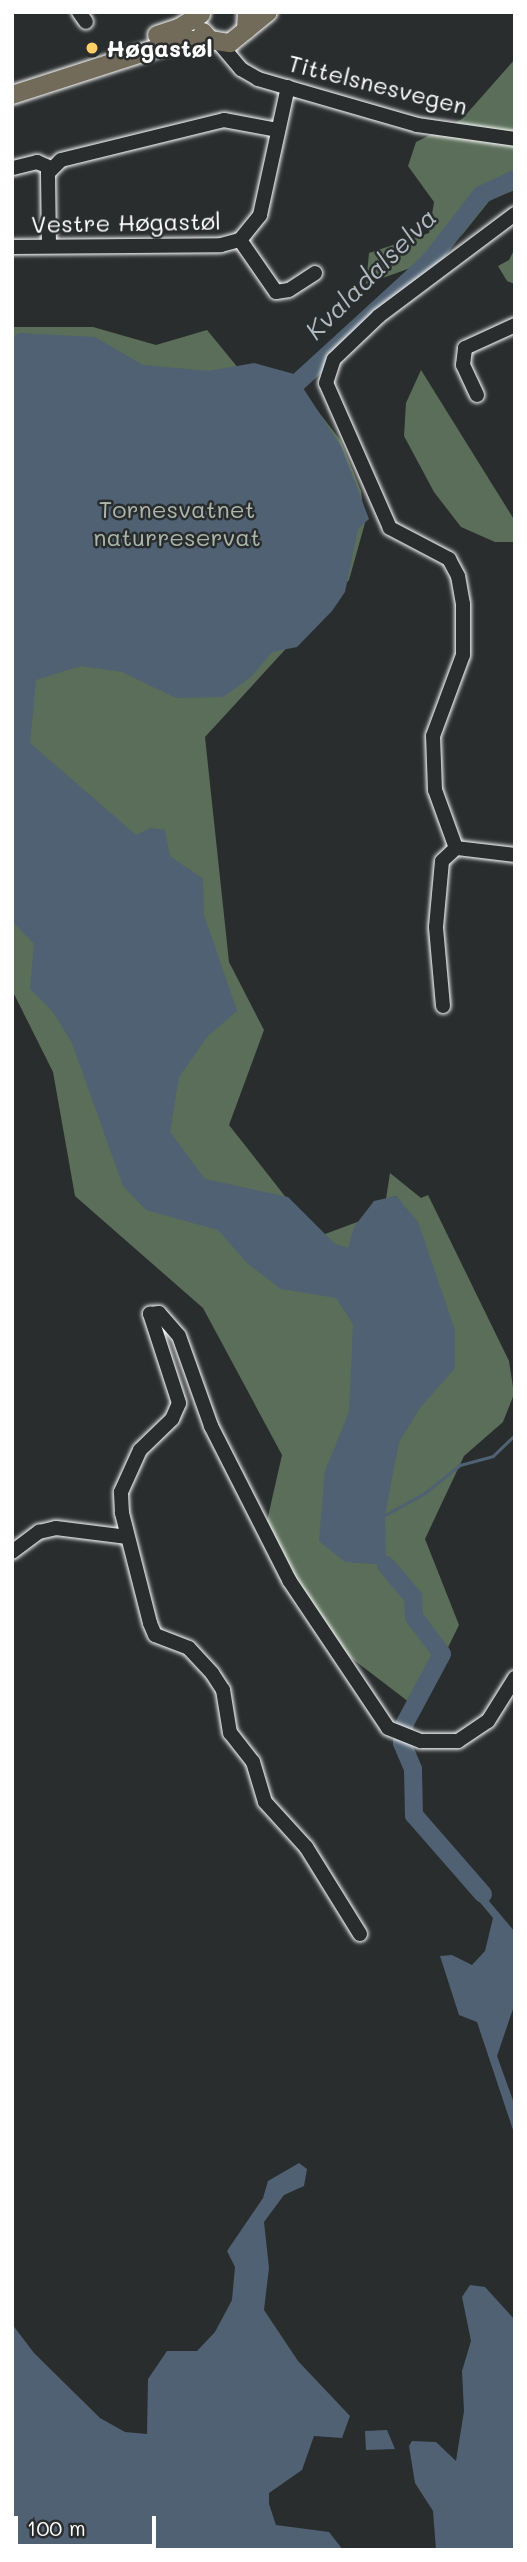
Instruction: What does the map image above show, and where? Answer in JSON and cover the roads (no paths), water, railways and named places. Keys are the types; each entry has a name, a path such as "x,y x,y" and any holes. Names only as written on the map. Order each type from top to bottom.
{"main road":[{"path":"12,95 182,40 215,42 268,12"},
{"path":"201,13 201,28 215,42"},
{"path":"12,83 179,29 201,13"}],"street":[{"path":"236,61 244,27"},
{"name":"Tittelsnesvegen","path":"215,42 248,75 417,125 515,139"},
{"name":"Vestre Høgastøl","path":"12,247 221,245 240,240 260,215 288,87"},
{"path":"49,167 61,160 224,120 278,130"},
{"path":"13,169 37,162 49,167"},
{"path":"49,167 49,246"},
{"path":"456,848 435,790 433,736 451,677 463,655 464,635 458,576 449,559 390,528 329,396 327,372 334,359 379,316 515,214"},
{"name":"Vestre Høgastøl","path":"240,240 276,292 289,290 315,273"},
{"path":"477,395 463,365 465,348 515,325"},
{"path":"443,1006 437,913 442,861 456,848 515,855"},
{"path":"360,1934 306,1847 265,1802 253,1762 230,1733 223,1690 212,1673 189,1648 155,1635 127,1537 121,1492 128,1470 140,1450 172,1419 179,1403 150,1324 149,1318 154,1312 166,1318 179,1336 211,1426 289,1580 377,1715 394,1732 409,1738 446,1743 470,1736 488,1721 515,1678"},
{"path":"12,1552 39,1532 56,1528 127,1537"}],"water":[{"name":"Tornesvatnet naturreservat","path":"20,333 95,337 143,365 209,371 254,363 294,374 342,448 369,519 358,529 345,592 332,611 297,647 272,652 251,677 223,697 176,698 122,672 81,666 36,680 30,743 136,835 151,828 165,830 170,856 203,879 204,915 237,1011 207,1037 179,1077 170,1132 205,1179 288,1197 335,1244 348,1248 354,1227 374,1201 396,1196 418,1222 455,1330 455,1368 420,1408 399,1442 385,1515 386,1565 345,1562 319,1541 325,1471 349,1412 353,1324 336,1298 281,1289 248,1264 218,1230 146,1210 123,1186 72,1043 53,1012 30,989 34,944 12,921 12,337"},
{"path":"483,1894 515,1932 515,2003 497,2056 515,2106 515,2136 477,2022 459,2015 440,1956 452,1955 472,1965 485,1951 493,1918 478,1900"},
{"path":"299,2163 307,2169 304,2186 284,2195 264,2222 269,2268 264,2310 298,2361 350,2416 342,2438 314,2436 302,2470 269,2493 269,2504 276,2525 329,2532 343,2550 12,2550 12,2324 34,2353 100,2418 125,2432 147,2434 148,2379 167,2351 197,2351 215,2332 232,2300 235,2267 227,2251 263,2198 268,2181"},
{"path":"470,2285 485,2287 515,2320 515,2550 436,2550 433,2511 415,2483 409,2446 412,2441 436,2442 456,2461 464,2411 462,2371 471,2341 462,2297"},
{"path":"387,2430 395,2449 366,2450 365,2431"}],"waterway":[{"name":"Kvaladalselva","path":"298,382 430,261 481,195 515,179"},
{"path":"385,1515 425,1493 460,1465 493,1456 515,1435"},
{"path":"386,1565 413,1597 414,1617 442,1654 405,1723 402,1743 413,1769 414,1815 483,1894"}],"place":[{"name":"Høgastøl","path":"92,48"}]}
